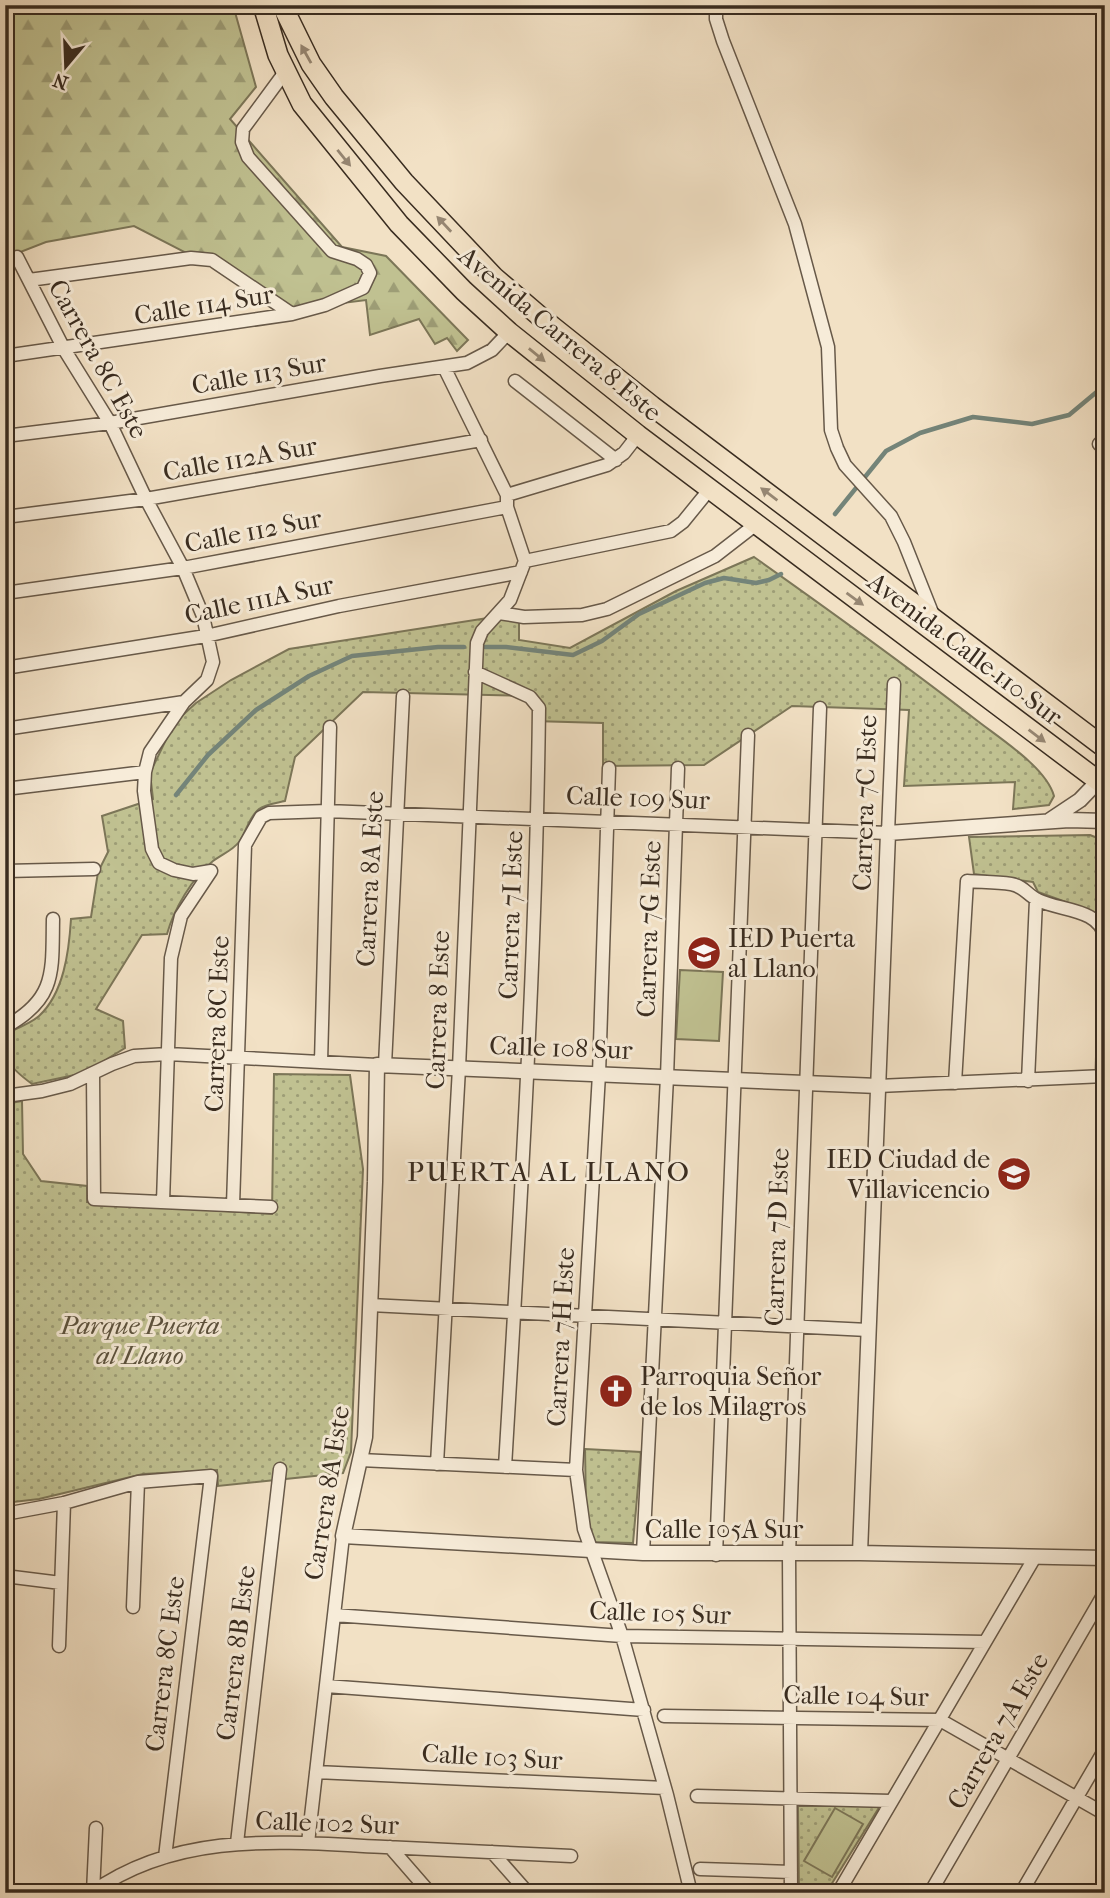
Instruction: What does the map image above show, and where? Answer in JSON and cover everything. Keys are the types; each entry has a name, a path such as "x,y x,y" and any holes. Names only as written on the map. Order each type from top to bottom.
{"highway":[{"name":"Avenida Carrera 8 Este","path":"263,5 285,72 302,104 399,224 464,291 509,332 800,559"},
{"name":"Avenida Carrera 8 Este","path":"282,5 311,64 334,97 404,182 494,277 652,406 823,535"},
{"name":"Avenida Calle 110 Sur","path":"823,535 1105,748"},
{"name":"Avenida Calle 110 Sur","path":"800,559 1103,784"}],"street":[{"path":"716,5 716,19 723,41 794,224 828,347 831,430 841,456 855,477 891,516 934,619"},
{"name":"Calle 114 Sur","path":"5,356 292,314 325,305 363,288 370,273 366,265 357,259 332,251 248,157 242,142 243,128 285,72"},
{"name":"Carrera 8C Este","path":"17,257 64,349 110,423 183,568 203,616 213,662 207,680 184,702 150,752 145,772"},
{"path":"29,281 191,258 212,260 292,314"},
{"name":"Calle 113 Sur","path":"5,436 110,423 444,367 480,358 492,351 509,332"},
{"path":"444,367 481,440 507,501 523,567"},
{"path":"515,381 616,460"},
{"name":"Calle 112 Sur","path":"5,593 183,568 507,501 607,465 616,460 638,435"},
{"name":"Calle 112A Sur","path":"5,517 146,499 481,440"},
{"name":"Calle 111A Sur","path":"5,668 206,636 523,567 671,531 683,522 709,490"},
{"path":"499,612 524,617 582,615 607,609 715,556 755,525"},
{"name":"Carrera 8 Este","path":"437,1464 459,1068 477,643 482,631 510,600 523,567"},
{"name":"Carrera 7I Este","path":"475,672 530,697 539,708 529,1071 505,1467"},
{"name":"Carrera 7C Este","path":"860,1553 894,684"},
{"name":"Carrera 8A Este","path":"308,1843 343,1536 365,1437 381,1065 403,696"},
{"path":"5,729 184,702"},
{"name":"Carrera 7D Este","path":"791,1893 789,1554 820,708"},
{"path":"321,1062 330,727"},
{"path":"716,1555 748,735"},
{"name":"Carrera 7H Este","path":"609,768 599,1074 576,1470 582,1519 644,1710 691,1893"},
{"name":"Carrera 7G Este","path":"643,1553 667,1077 678,768"},
{"path":"5,789 145,772 152,849 159,863 193,874 211,871 181,916 171,958 163,1202"},
{"name":"Calle 109 Sur","path":"1045,822 1103,784"},
{"name":"Calle 109 Sur","path":"245,845 261,817 269,813 327,811 888,833 1045,822 1105,821"},
{"name":"Carrera 8C Este","path":"233,1205 245,845"},
{"path":"5,871 94,869"},
{"path":"956,1083 967,881 1012,884 1024,888 1036,900 1092,917 1104,932"},
{"path":"1028,1081 1036,900"},
{"path":"5,1027 22,1018 37,1003 52,976 53,919"},
{"path":"1103,1076 1105,961"},
{"name":"Calle 108 Sur","path":"5,1096 70,1084 134,1056 168,1054 878,1086 1103,1076"},
{"path":"93,1073 94,1199 271,1207"},
{"path":"370,1305 868,1330"},
{"path":"360,1461 576,1470"},
{"name":"Carrera 8B Este","path":"237,1843 280,1469"},
{"name":"Carrera 8C Este","path":"138,1482 211,1476 165,1857"},
{"path":"5,1514 64,1503 138,1482 133,1607"},
{"path":"59,1646 64,1503"},
{"name":"Calle 105A Sur","path":"343,1536 643,1553 860,1553 1105,1558"},
{"path":"838,1893 1035,1557"},
{"path":"5,1576 61,1583"},
{"name":"Carrera 7A Este","path":"930,1893 1105,1592"},
{"name":"Calle 105 Sur","path":"334,1615 622,1636 985,1642"},
{"path":"326,1686 644,1710"},
{"name":"Calle 104 Sur","path":"664,1716 940,1720 1105,1814"},
{"path":"1021,1893 1105,1749"},
{"name":"Calle 103 Sur","path":"316,1772 665,1788"},
{"path":"697,1796 891,1801"},
{"path":"92,1892 96,1828"},
{"name":"Calle 102 Sur","path":"92,1892 121,1875 165,1857 237,1843 308,1843 571,1856"},
{"path":"390,1847 430,1893"},
{"path":"492,1852 528,1893"},
{"path":"700,1869 791,1872"},
{"path":"1102,1893 1105,1888"}],"green space":[{"path":"5,5 233,5 256,87 230,119 342,247 386,256 468,340 457,351 447,338 435,344 419,319 370,335 366,300 295,309 134,226 46,242 5,258"},
{"path":"754,557 893,657 1032,764 1042,774 1054,796 1049,805 1013,809 1015,782 904,786 909,710 792,706 704,765 603,766 603,723 533,721 533,696 363,692 295,757 285,801 259,809 252,816 236,845 213,861 198,876 179,904 167,934 142,935 96,1009 123,1021 125,1048 84,1073 32,1084 10,1063 7,1058 5,1034 35,1019 47,1007 64,971 71,919 91,917 98,872 108,852 102,816 153,799 150,773 174,723 196,703 231,680 289,649 519,613 519,640 570,648 676,591"},
{"path":"1090,835 1105,841 1105,916 1038,892 1033,882 974,874 969,837"},
{"path":"680,970 723,972 719,1041 676,1039"},
{"name":"Parque Puerta al Llano","path":"274,1074 350,1075 363,1169 351,1452 343,1473 218,1486 217,1470 143,1474 39,1499 5,1503 5,1104 22,1101 23,1154 41,1181 87,1186 87,1202 272,1214"},
{"path":"585,1449 641,1452 633,1543 593,1542 586,1508"},
{"path":"798,1806 880,1806 826,1893 799,1893"},
{"path":"835,1808 863,1824 832,1877 804,1861"}],"waterway":[{"path":"835,514 886,451 920,433 973,417 1032,424 1069,415 1105,385"},
{"path":"485,647 573,655 602,641 639,614 705,583 724,578 756,583 781,574"},
{"path":"176,795 208,755 256,710 309,676 352,656 464,647"}],"place":[{"name":"IED Puerta al Llano","path":"704,953"},
{"name":"IED Ciudad de Villavicencio","path":"1014,1174"},
{"name":"Parroquia Señor de los Milagros","path":"616,1391"}],"district":[{"name":"PUERTA AL LLANO","path":"549,1171"}]}
